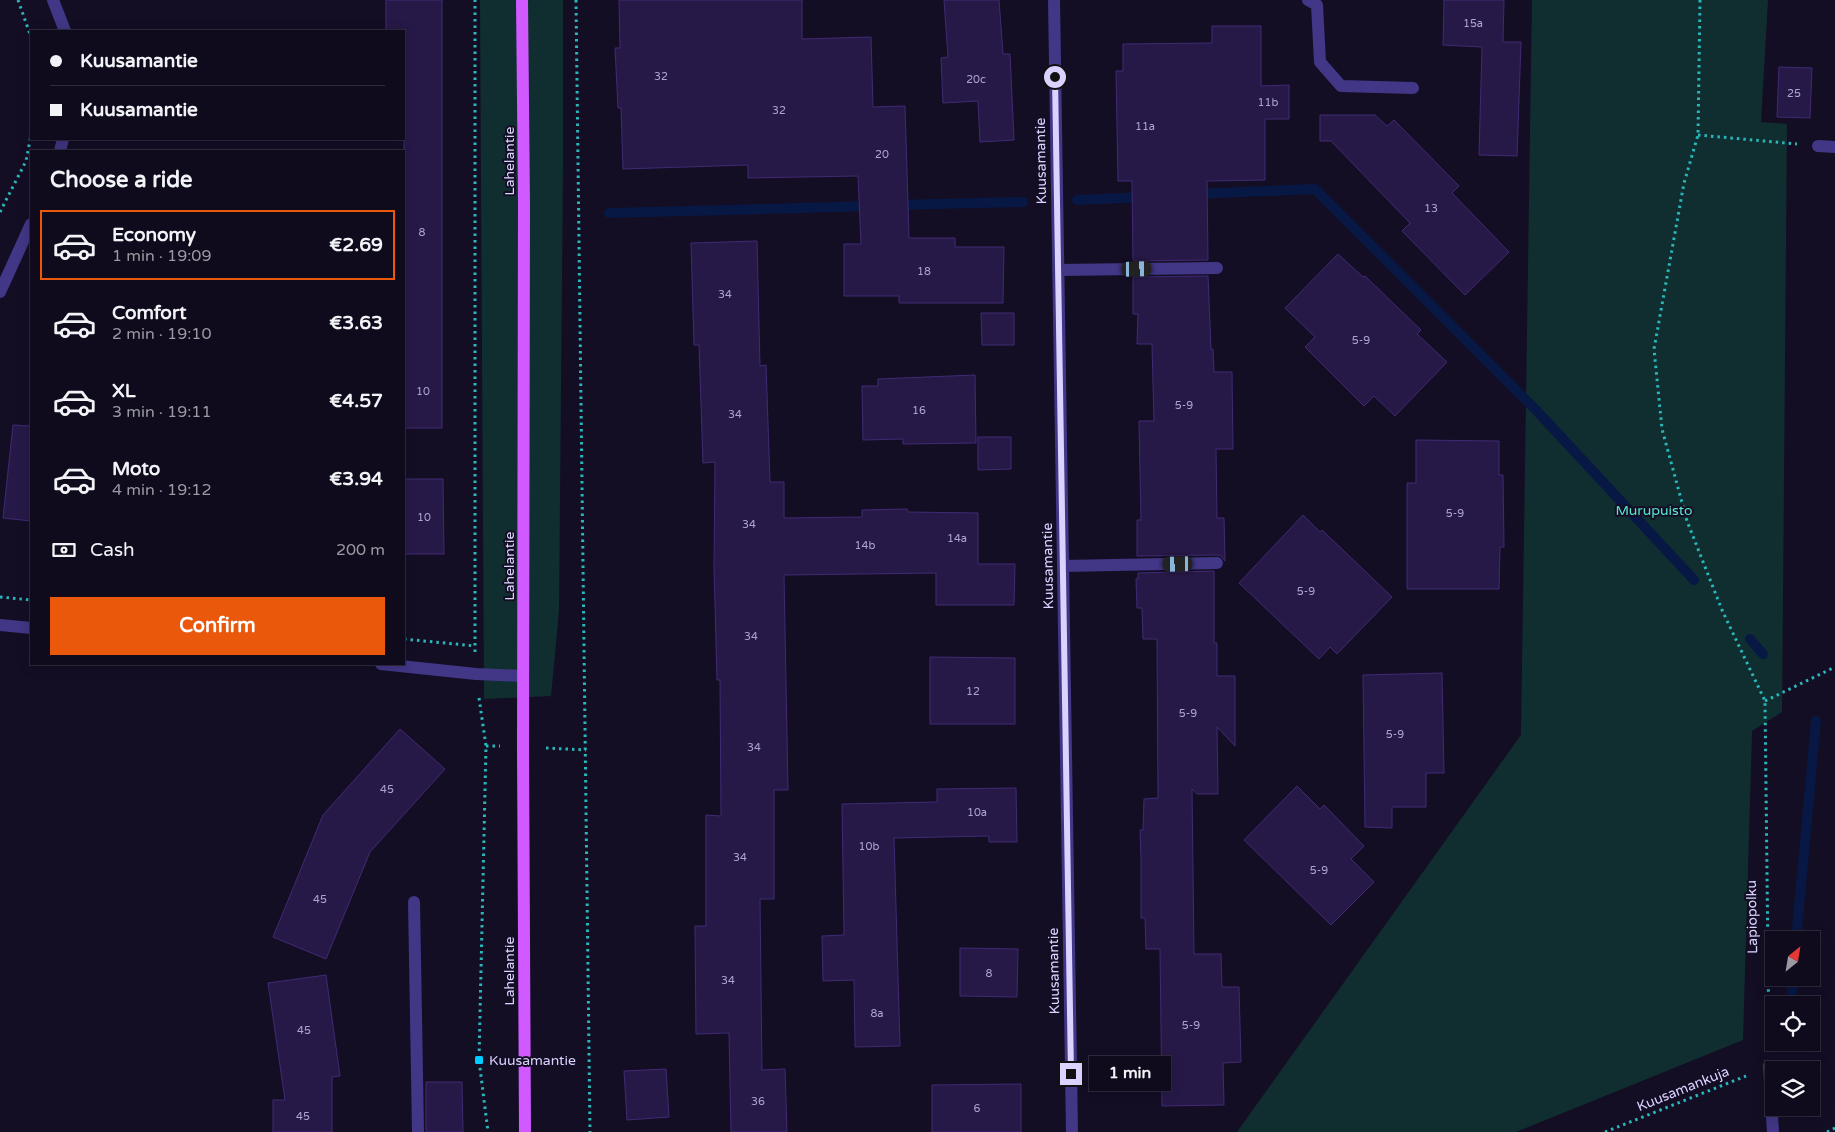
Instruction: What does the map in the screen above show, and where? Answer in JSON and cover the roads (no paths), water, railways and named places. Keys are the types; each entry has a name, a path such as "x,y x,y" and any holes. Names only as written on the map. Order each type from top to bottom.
{"main road":[{"name":"Lahelantie","path":"522,0 525,1132"}],"street":[{"path":"53,0 65,30"},
{"name":"Kuusamantie","path":"1054,0 1072,1132"},
{"path":"1308,0 1317,5 1320,62 1341,86 1413,88"},
{"path":"1818,146 1835,147"},
{"path":"0,292 30,226"},
{"path":"1058,270 1217,268"},
{"path":"1063,566 1216,563"},
{"path":"0,625 30,628"},
{"path":"390,665 476,674 523,676"},
{"path":"414,902 418,1132"},
{"path":"1772,1116 1773,1132"}],"waterway":[{"path":"1195,194 1315,189 1536,410 1694,580"},
{"path":"1077,200 1146,197"},
{"path":"895,205 1023,202"},
{"path":"609,213 873,206"},
{"path":"1750,639 1763,654"},
{"path":"1797,931 1816,721"},
{"path":"1792,986 1792,996"}],"place":[{"name":"Kuusamantie","path":"479,1060"}],"park label":[{"name":"Murupuisto","path":"1654,510"}]}
